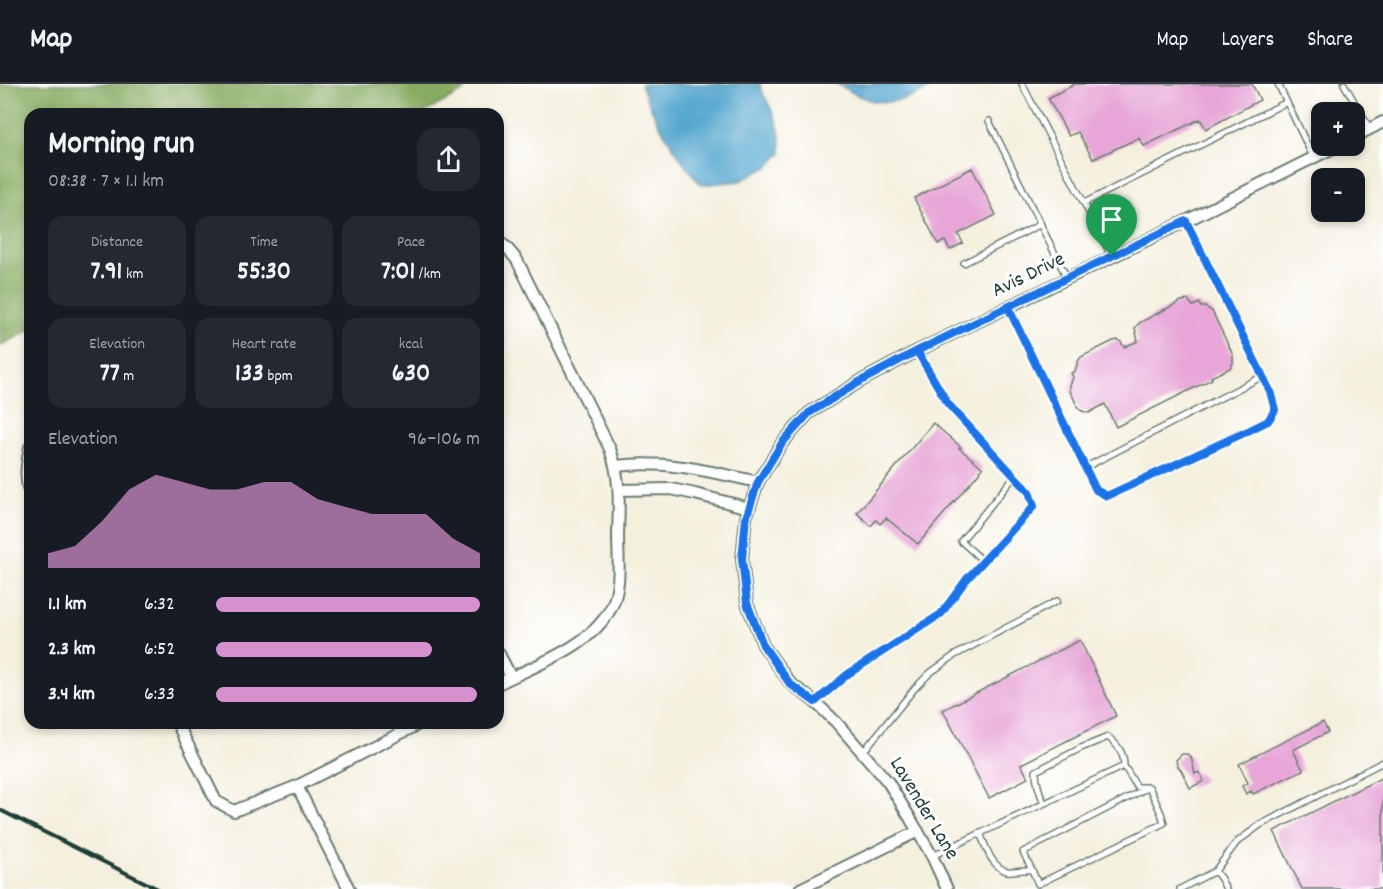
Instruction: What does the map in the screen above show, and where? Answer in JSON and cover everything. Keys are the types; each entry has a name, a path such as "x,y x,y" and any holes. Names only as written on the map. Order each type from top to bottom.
{"street":[{"path":"1365,132 1383,122"},
{"name":"Avis Drive","path":"899,361 1313,157"},
{"path":"504,246 517,260 610,449 616,466 619,490 617,587 611,607 587,636 563,652 504,681"},
{"name":"Lavender Lane","path":"899,361 859,382 809,413 782,443 758,482 746,518 742,559 747,603 763,645 790,684 815,702 836,722 888,782 932,856 947,889"},
{"path":"616,466 672,465 758,482"},
{"path":"619,490 671,489 750,508"},
{"path":"504,664 511,677"},
{"path":"180,729 216,801 234,811 297,786 409,729"},
{"path":"297,786 349,889"},
{"path":"800,889 918,831"}],"lane":[{"path":"1024,84 1112,256"},
{"path":"1278,84 1313,157"},
{"path":"1344,84 1370,129"},
{"path":"1084,202 1287,102"},
{"path":"989,121 1067,278"},
{"path":"1008,307 1096,490 1107,496 1268,421 1275,410 1270,391 1186,221"},
{"path":"963,263 1041,224"},
{"path":"815,702 848,674 941,614 966,580 1034,506 1029,492 948,404 917,351"},
{"path":"1086,467 1263,376"},
{"path":"983,561 960,541 1014,477"},
{"path":"863,752 930,673 955,655 1057,601"},
{"path":"1044,803 1036,780 1036,771 1108,737 1117,744 1124,758 1124,766 1137,787 1149,787"},
{"path":"1180,889 1215,871 1237,842 1260,825 1383,762"},
{"path":"932,856 1124,766"},
{"path":"1149,787 1164,824 1038,884 1023,852 1149,787"},
{"path":"980,833 996,865 1008,872 1032,870"},
{"path":"1215,871 1226,889"}],"green space":[{"path":"0,84 462,84 464,91 433,108 24,108 24,333 0,346"}],"water":[{"path":"641,84 760,84 778,127 781,154 768,167 740,181 701,185 666,137"},
{"path":"837,84 938,84 904,99 885,102 862,98"}],"building":[{"path":"1075,84 1252,84 1260,100 1206,129 1200,119 1144,146 1139,138 1093,159 1078,132 1069,136 1048,98"},
{"path":"972,168 996,215 958,234 963,243 950,250 945,241 938,244 914,198"},
{"path":"1188,300 1193,306 1199,303 1201,307 1212,311 1233,355 1230,368 1116,427 1105,404 1089,413 1079,409 1070,391 1070,386 1073,377 1071,373 1075,371 1081,357 1113,341 1118,340 1124,347 1138,341 1135,328 1139,323 1181,301"},
{"path":"933,423 983,468 918,544 886,518 880,524 876,520 871,526 857,513"},
{"path":"1080,640 1116,716 1021,764 1028,778 989,798 943,710"},
{"path":"1323,722 1328,732 1293,750 1303,770 1253,794 1251,791 1246,794 1242,786 1248,783 1239,764"},
{"path":"1182,754 1191,757 1195,774 1199,772 1204,781 1190,788 1177,765 1176,760"},
{"path":"1383,777 1383,889 1302,889 1274,831"}],"railway":[{"path":"0,810 158,889"}],"route":[{"path":"1112,256 917,351 859,382 809,413 782,443 758,482 746,518 742,559 747,603 763,645 790,684 815,702 848,674 941,614 966,580 1034,506 1029,492 948,404 917,351 1008,307 1096,490 1107,496 1268,421 1275,410 1270,391 1186,221 1112,256"}]}
